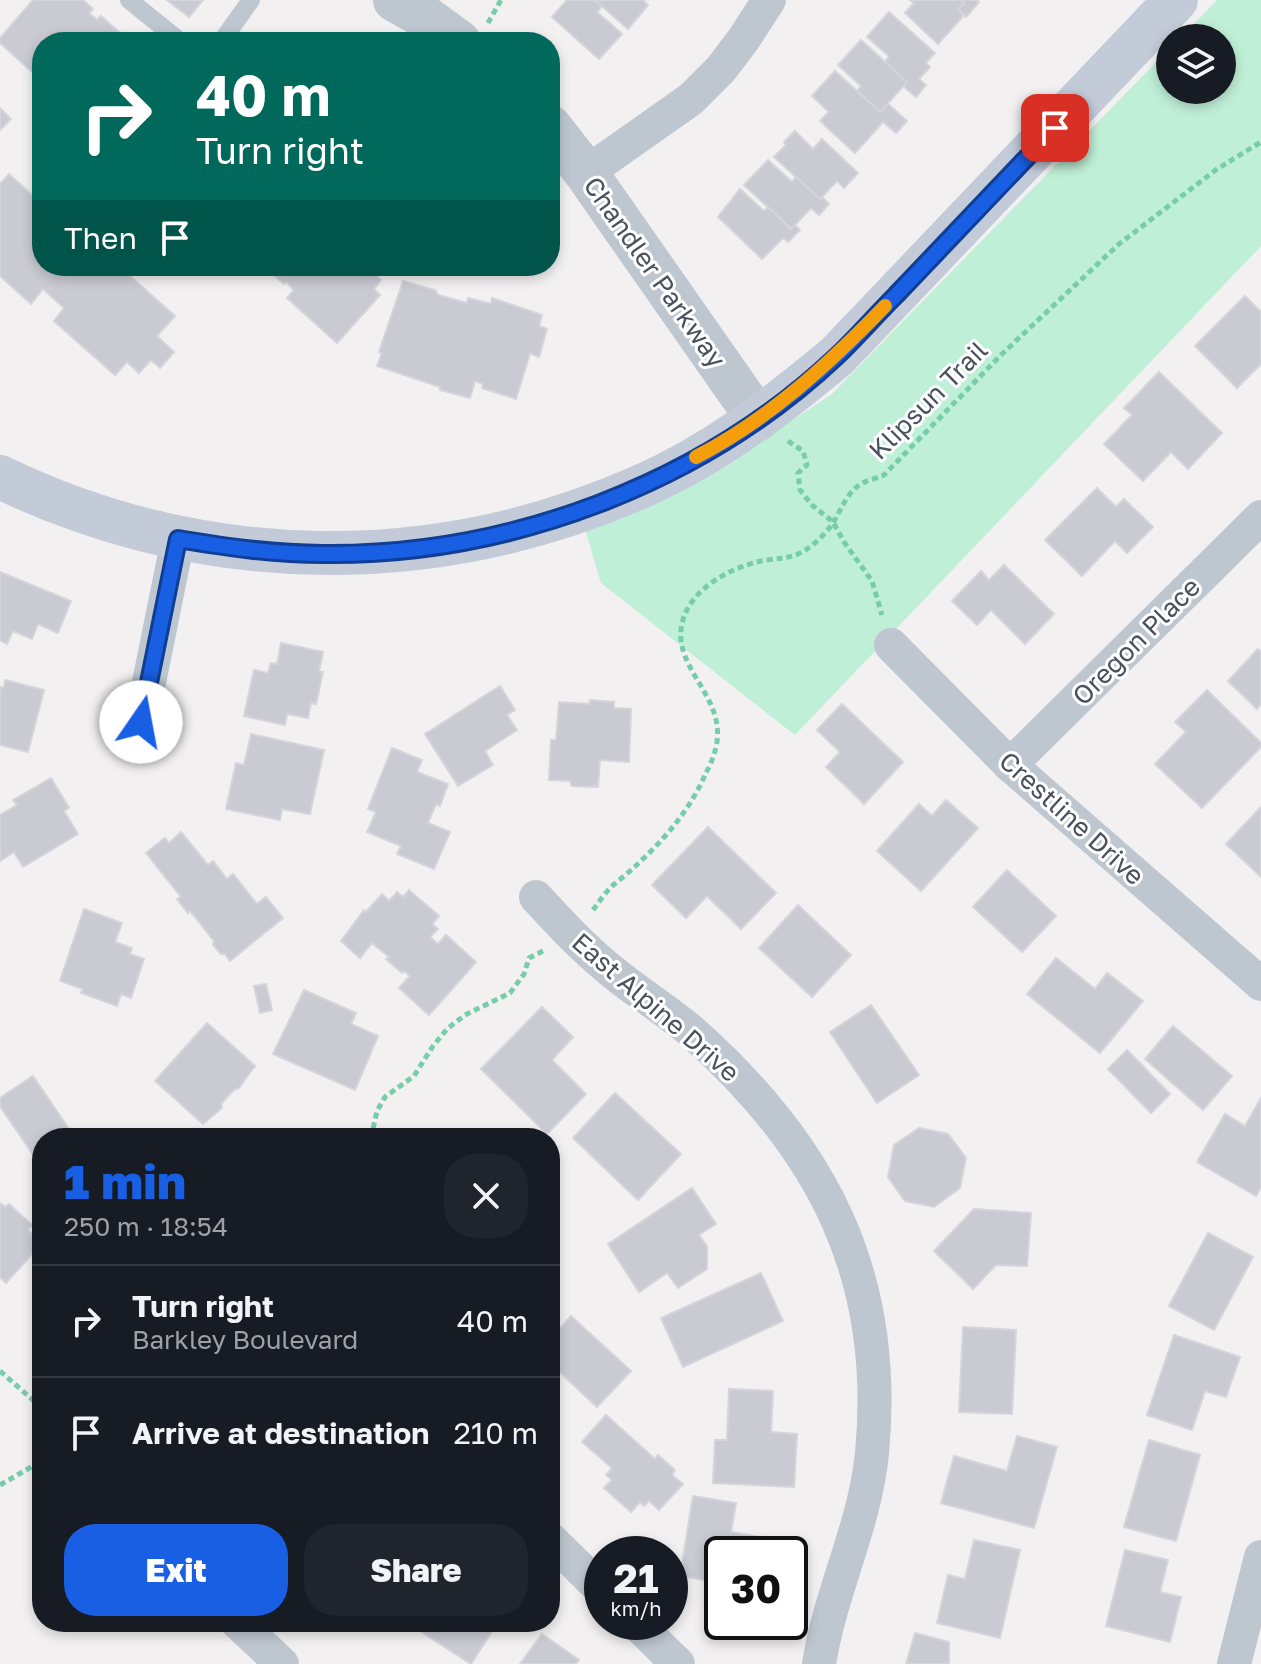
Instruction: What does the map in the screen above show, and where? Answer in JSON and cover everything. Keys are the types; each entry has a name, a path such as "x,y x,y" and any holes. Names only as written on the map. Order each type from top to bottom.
{"main road":[{"path":"0,477 81,512 178,539 233,548 324,554 416,549 493,536 568,515 642,486 711,449 758,419 837,356 1176,0"}],"street":[{"path":"395,0 445,32"},
{"path":"586,173 691,99 721,69 769,0"},
{"name":"Chandler Parkway","path":"560,140 758,419"},
{"name":"Oregon Place","path":"1010,765 1261,517"},
{"path":"141,722 178,539"},
{"name":"Crestline Drive","path":"891,645 1010,765 1261,984"},
{"name":"East Alpine Drive","path":"536,897 572,937 610,971 689,1030 743,1081 807,1163 846,1238 868,1318 875,1376 872,1455 853,1545 831,1608 819,1664"},
{"path":"560,1549 584,1572"},
{"path":"1244,1655 1261,1557"},
{"path":"248,1632 282,1664"},
{"path":"653,1640 678,1664"}],"lane":[{"path":"129,0 169,32"},
{"path":"228,32 251,0"}],"path":[{"name":"Klipsun Trail","path":"610,888 660,843 693,799 717,747 714,709 681,639 684,617 695,597 710,583 727,574 759,562 794,557 823,536 845,500 859,485 884,475 1002,354 1119,244 1217,169 1261,142"},
{"path":"758,419 803,451 807,465 798,473 800,490 812,505 833,522 872,581 891,645"},
{"path":"374,1128 381,1103 391,1091 414,1076 447,1029 465,1015 510,993 524,974 529,958 572,937"},
{"path":"0,1371 32,1399"},
{"path":"0,1485 32,1467"}],"green space":[{"path":"1217,0 1261,0 1261,246 795,735 601,583 585,529 705,478 832,394 1156,62 1156,104 1236,104 1236,24 1194,24"}],"building":[{"path":"33,0 83,0 93,9 89,13 97,20 101,16 119,32 32,32 32,72 0,43 0,38"},
{"path":"167,0 203,0 189,17"},
{"path":"567,0 595,0 602,6 597,12 622,34 599,59 552,17"},
{"path":"595,0 643,0 648,5 628,29"},
{"path":"910,0 961,0 964,3 958,9 964,15 938,44 905,13 914,3"},
{"path":"961,0 979,2 966,17 958,9 964,3"},
{"path":"889,12 935,53 926,63 930,67 919,79 926,85 916,97 903,86 907,82 885,62 889,56 867,37"},
{"path":"861,40 907,82 880,112 857,91 861,86 838,65"},
{"path":"835,71 880,112 888,104 907,121 896,133 883,122 855,153 820,121 829,112 812,96"},
{"path":"0,108 11,119 0,130"},
{"path":"795,131 813,149 822,139 858,173 844,188 837,181 820,199 774,157"},
{"path":"768,160 792,182 796,177 829,204 819,215 811,208 791,229 744,185"},
{"path":"9,174 32,195 32,276 130,276 175,316 157,336 174,352 160,368 151,360 139,373 127,362 115,375 54,321 64,308 43,289 31,304 0,276 0,184"},
{"path":"740,189 764,211 768,207 791,229 795,225 800,230 788,242 783,238 762,259 718,217"},
{"path":"275,276 377,276 381,280 374,289 380,295 337,343 287,298 294,290 286,282 284,284"},
{"path":"403,281 467,303 468,298 491,304 492,298 542,315 539,326 547,329 539,357 530,353 516,399 482,388 483,384 475,381 470,398 377,366"},
{"path":"1245,296 1261,312 1261,364 1237,388 1195,346"},
{"path":"1159,372 1222,433 1188,469 1171,452 1143,481 1104,444 1132,415 1124,408"},
{"path":"1097,488 1116,507 1124,499 1153,527 1127,553 1115,541 1082,576 1045,540"},
{"path":"1004,565 1054,614 1025,644 991,610 977,625 952,601 981,571 989,580"},
{"path":"0,572 71,601 58,633 38,624 32,639 13,631 7,644 0,640"},
{"path":"281,643 323,652 319,672 323,672 316,704 311,703 308,718 287,714 285,725 244,716 254,670 268,673 271,663 277,664"},
{"path":"1258,649 1261,652 1261,704 1257,709 1228,681"},
{"path":"5,680 44,690 28,752 0,745 0,687 4,688"},
{"path":"500,686 515,710 507,715 517,730 485,751 493,765 458,786 425,734"},
{"path":"1207,690 1261,743 1261,747 1202,808 1155,764 1186,732 1175,722"},
{"path":"590,700 614,702 614,708 631,709 629,762 600,760 596,787 572,786 570,781 549,780 551,740 556,740 559,702 589,704"},
{"path":"842,704 903,762 864,804 826,767 840,752 817,730"},
{"path":"251,734 324,750 310,814 282,809 280,820 226,809 236,763 244,765"},
{"path":"392,748 422,760 417,772 448,784 440,806 436,804 428,823 450,832 434,869 397,854 401,846 367,832 376,812 368,809"},
{"path":"51,778 69,808 64,811 78,834 23,867 14,852 0,861 0,815 17,805 13,800"},
{"path":"946,800 978,828 921,891 877,851 919,804 932,816"},
{"path":"1261,809 1261,877 1226,844"},
{"path":"708,827 776,893 741,929 707,896 686,918 652,885"},
{"path":"181,832 208,865 213,861 227,879 233,874 257,904 266,897 283,918 230,961 213,945 214,941 177,899 181,897 146,853 165,838 169,843"},
{"path":"1007,870 1056,916 1022,952 973,907"},
{"path":"409,890 439,916 432,924 438,929 430,937 438,944 446,935 476,962 429,1015 399,988 410,976 386,959 389,957 372,943 360,958 341,941 364,910 366,912 382,894 389,901 397,892 403,897"},
{"path":"798,905 851,955 812,997 759,948"},
{"path":"84,909 122,923 115,942 132,948 130,954 144,959 131,998 121,994 117,1006 81,993 83,989 60,981"},
{"path":"1056,958 1095,989 1107,973 1143,1001 1100,1053 1027,994"},
{"path":"266,984 272,1010 260,1013 254,986"},
{"path":"304,990 356,1013 351,1024 378,1036 355,1090 273,1054"},
{"path":"871,1005 919,1075 877,1103 830,1032"},
{"path":"542,1007 573,1037 552,1060 586,1094 553,1128 541,1128 481,1069"},
{"path":"207,1023 255,1066 239,1088 221,1104 222,1108 203,1124 155,1081"},
{"path":"1173,1026 1232,1076 1203,1110 1145,1059"},
{"path":"1127,1050 1170,1094 1151,1113 1108,1069"},
{"path":"33,1076 68,1128 32,1128 32,1153 0,1106 0,1098"},
{"path":"615,1093 681,1154 638,1200 573,1138"},
{"path":"1261,1098 1261,1187 1256,1196 1197,1162 1225,1114 1245,1126"},
{"path":"919,1128 948,1134 966,1158 960,1188 934,1207 905,1201 888,1177 894,1145"},
{"path":"692,1188 716,1224 699,1235 707,1246 707,1269 678,1288 667,1273 639,1292 608,1244"},
{"path":"0,1203 5,1207 9,1204 32,1225 28,1230 32,1234 32,1254 6,1283 0,1277"},
{"path":"974,1209 1031,1213 1027,1266 996,1265 973,1289 934,1251"},
{"path":"1208,1233 1253,1257 1214,1330 1169,1306"},
{"path":"761,1273 783,1321 683,1367 661,1318"},
{"path":"571,1316 631,1371 597,1407 560,1372 560,1328"},
{"path":"963,1327 1016,1330 1012,1414 959,1412"},
{"path":"1174,1335 1240,1357 1226,1397 1205,1391 1192,1430 1147,1415"},
{"path":"729,1389 773,1391 771,1432 797,1434 794,1487 713,1483 715,1440 727,1440"},
{"path":"606,1415 655,1459 658,1455 675,1470 672,1475 683,1484 659,1510 649,1501 644,1506 640,1502 631,1512 604,1488 612,1480 606,1475 612,1468 582,1442"},
{"path":"1017,1436 1057,1447 1034,1528 941,1503 954,1456 1007,1471"},
{"path":"1149,1440 1200,1455 1176,1541 1124,1527"},
{"path":"693,1496 736,1503 731,1532 755,1536 704,1536 704,1580 688,1577 686,1536"},
{"path":"974,1540 1020,1550 1000,1638 937,1623 948,1575 965,1579"},
{"path":"1125,1550 1168,1560 1160,1592 1181,1597 1170,1642 1106,1626"},
{"path":"422,1632 492,1632 471,1664"},
{"path":"915,1633 949,1642 949,1664 906,1664"},
{"path":"542,1634 579,1660 576,1664 520,1664"}],"slow traffic":[{"path":"696,457 758,419 797,390 837,356 885,306"}],"route":[{"path":"141,722 178,539 272,552 324,554 416,549 493,536 568,515 642,486 711,449 758,419 837,356 1055,128"}]}
